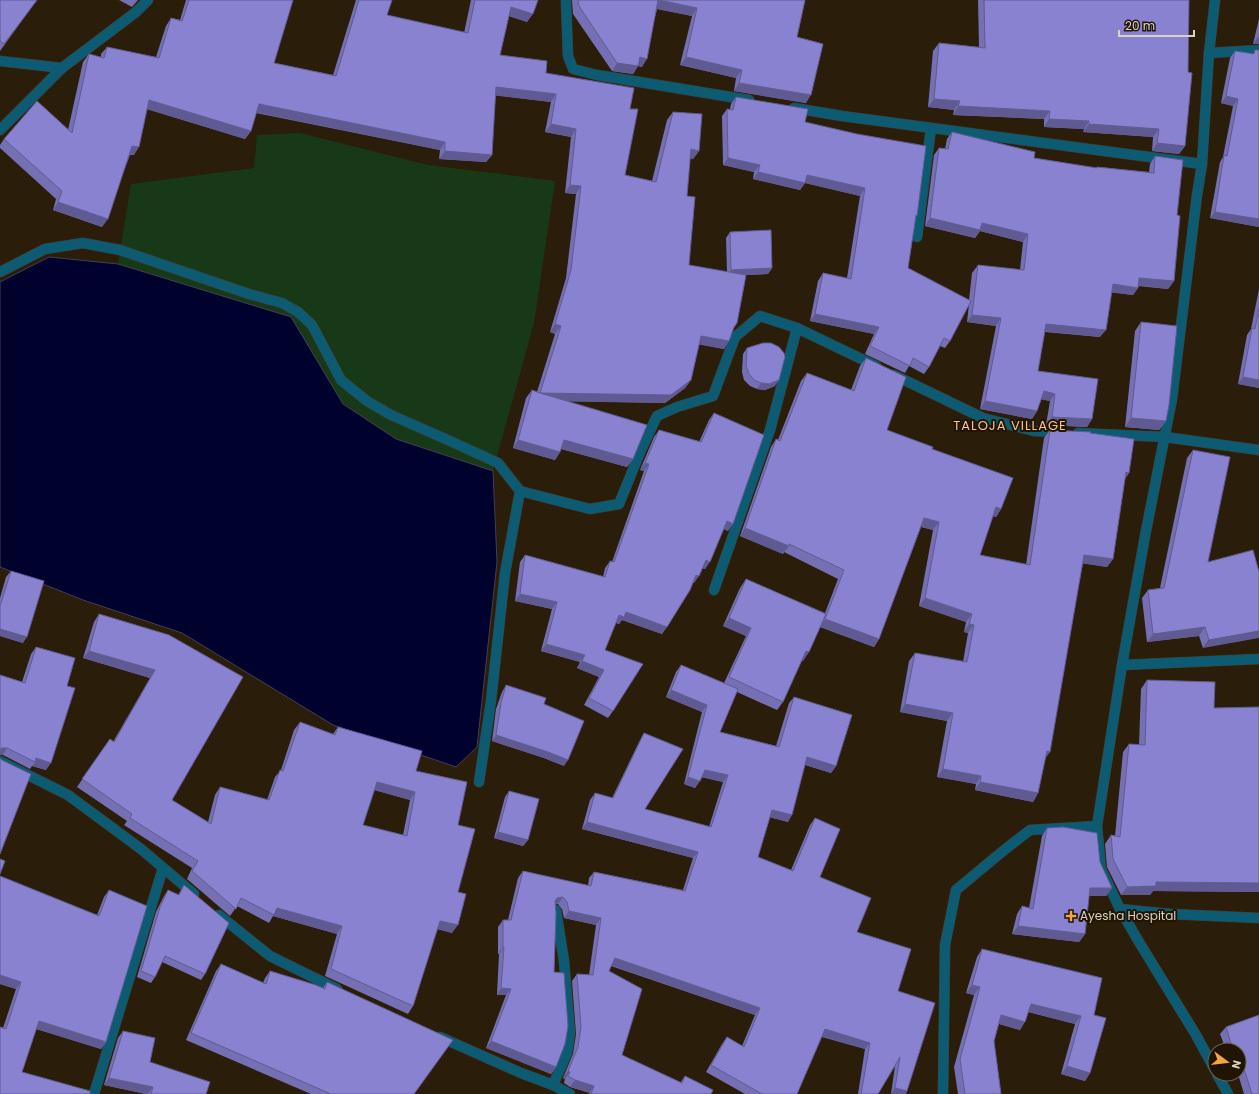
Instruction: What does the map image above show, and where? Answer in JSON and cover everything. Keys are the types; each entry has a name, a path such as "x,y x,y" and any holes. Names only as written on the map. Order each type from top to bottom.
{"street":[{"path":"0,130 62,68 136,12 148,0"},
{"path":"566,0 568,56 573,69 597,76 759,102"},
{"path":"1207,1055 1120,909 1101,869 1097,826 1122,665 1172,399 1202,164 1209,53 1215,0"},
{"path":"1209,53 1259,50"},
{"path":"0,61 62,68"},
{"path":"782,106 842,116 1202,164"},
{"path":"917,237 931,128"},
{"path":"0,272 45,249 83,243 120,250 249,294 282,303 298,312 312,326 341,380 367,401 391,415 498,463 520,491 590,509 619,504 641,450 657,416 677,407 713,396 735,337 760,316 796,328 983,418 1034,431 1165,437 1259,450"},
{"path":"714,590 770,430 796,328"},
{"path":"478,782 491,701 505,573 520,491"},
{"path":"1122,665 1259,659"},
{"path":"0,760 68,794 141,849 206,905 270,956 349,995"},
{"path":"943,1094 945,946 956,890 1003,850 1030,830 1097,826"},
{"path":"94,1094 163,868"},
{"path":"1120,909 1170,914 1259,918"},
{"path":"553,1085 567,1054 570,1033 564,961 556,910"},
{"path":"434,1034 520,1073 553,1085 570,1094"},
{"path":"1221,1082 1228,1094"}],"green space":[{"path":"300,133 428,165 555,181 534,323 493,471 396,439 343,404 290,317 118,264 131,184 254,168 257,135"}],"water":[{"path":"49,257 118,264 291,317 343,404 396,439 493,471 497,562 477,747 456,767 333,725 182,633 83,600 0,567 0,282"}],"building":[{"path":"0,0 37,0 4,44 0,41"},
{"path":"189,0 293,0 274,63 336,76 359,0 392,0 387,15 468,33 475,0 538,0 533,14 511,7 500,55 547,61 546,73 634,88 630,109 638,109 625,175 656,182 673,112 702,114 699,151 691,149 687,196 695,197 689,265 746,275 737,323 729,341 701,336 691,380 671,395 540,393 561,326 555,324 571,270 581,186 570,185 576,129 551,124 556,94 496,87 492,155 445,151 445,142 259,104 251,131 149,100 139,147 132,146 108,219 58,202 62,191 4,139 37,101 72,133 89,54 104,58 107,47 159,58 171,18 182,21"},
{"path":"578,0 658,0 647,59 640,57 638,66 617,63 579,6"},
{"path":"659,0 805,0 797,37 823,44 811,95 739,83 742,70 686,57 697,8"},
{"path":"984,0 1189,0 1188,72 1192,73 1185,146 1157,143 1159,129 1089,124 1089,121 1049,119 1050,111 958,106 960,101 934,99 939,43 985,48"},
{"path":"1255,50 1259,50 1259,219 1215,212 1224,155 1227,156 1238,99 1226,96 1235,51 1254,54"},
{"path":"736,97 808,109 805,122 857,134 926,146 917,216 916,215 908,268 971,301 950,341 944,338 929,367 913,358 910,366 870,346 879,327 815,314 823,273 851,279 865,188 807,175 805,183 758,172 760,165 728,158 727,109 733,110"},
{"path":"952,132 1035,152 1034,158 1097,168 1154,173 1155,156 1183,160 1177,215 1180,216 1174,281 1139,278 1138,288 1113,284 1106,330 1046,324 1038,371 1098,379 1092,419 1052,417 1055,394 1044,391 1037,411 985,401 1001,318 972,315 978,265 1024,270 1028,234 982,223 980,230 930,218 939,148 948,149"},
{"path":"771,230 772,268 731,270 730,232"},
{"path":"1259,308 1259,380 1243,377 1252,328 1255,329"},
{"path":"1141,322 1177,326 1166,421 1131,418"},
{"path":"763,343 771,343 779,347 784,353 785,357 779,380 769,384 754,380 749,374 746,366 747,348"},
{"path":"866,358 906,377 887,430 933,447 932,449 1013,478 1001,509 996,507 980,555 1030,565 1050,430 1091,432 1090,433 1134,439 1129,473 1126,472 1113,559 1084,555 1050,752 1047,751 1038,793 980,782 981,776 943,769 953,713 905,704 915,653 967,662 974,625 969,624 972,614 925,598 939,522 924,518 879,639 825,619 844,570 789,544 789,546 745,528 776,439 780,441 807,373 854,391"},
{"path":"532,390 647,425 633,459 564,440 560,452 518,440"},
{"path":"714,413 764,435 733,524 727,521 710,562 706,560 699,576 696,575 690,590 667,627 626,612 624,617 619,615 605,650 643,664 613,711 589,698 604,670 582,661 585,655 546,644 557,602 520,594 525,555 605,577 610,561 614,562 649,464 645,463 659,430 701,442"},
{"path":"1193,450 1230,457 1208,562 1253,550 1259,572 1259,631 1209,640 1205,627 1153,634 1148,590 1164,588"},
{"path":"11,571 44,581 27,637 0,629 0,606"},
{"path":"746,579 826,614 809,652 806,651 783,702 729,677 751,628 729,618"},
{"path":"99,614 169,635 243,677 172,800 211,824 220,787 269,800 280,770 283,771 300,722 335,735 338,727 422,751 416,771 467,782 458,825 475,829 458,892 466,894 458,925 440,921 413,1006 331,969 342,926 277,908 274,915 241,898 236,909 192,871 198,861 130,818 132,814 82,779 110,739 114,742 155,670 89,651","holes":["377,782 415,792 407,836 363,825"]},
{"path":"36,647 75,658 67,686 75,688 51,763 36,758 35,762 7,748 2,748 0,750 0,675 25,683"},
{"path":"681,665 738,689 720,732 779,747 794,697 852,715 836,766 807,757 792,815 772,810 758,857 793,871 815,818 840,829 820,877 871,898 857,932 911,949 898,991 935,1003 907,1091 895,1088 900,1057 878,1094 861,1094 870,1043 825,1029 797,1094 762,1094 711,1065 727,1037 744,1047 760,1008 615,958 609,971 642,989 622,1055 682,1083 685,1076 713,1090 711,1094 591,1094 594,1086 575,1080 568,1076 570,1072 568,1071 578,1047 581,1027 577,974 593,975 601,918 569,911 567,902 563,897 557,898 555,901 554,972 564,973 568,1026 565,1044 556,1067 491,1041 511,989 501,988 504,947 503,920 511,920 523,871 591,886 594,872 685,891 698,852 587,822 595,793 613,798 644,733 683,749 645,809 711,827 728,775 705,770 700,781 688,777 707,705 671,690"},
{"path":"1147,680 1215,682 1214,708 1259,707 1259,883 1156,882 1156,886 1127,887 1113,859 1111,835 1120,837 1129,744 1145,745"},
{"path":"506,685 546,698 544,704 584,721 568,760 496,735 501,703"},
{"path":"0,758 31,774 0,854"},
{"path":"509,791 539,799 528,840 498,832"},
{"path":"1063,827 1097,833 1100,862 1112,888 1090,888 1085,934 1018,926 1022,906 1033,909 1047,828"},
{"path":"0,859 5,861 0,874"},
{"path":"0,876 99,916 109,890 147,906 106,1042 39,1021 22,1072 90,1091 90,1094 0,1094 0,1027 6,1029 21,982 0,975"},
{"path":"184,885 229,923 205,974 165,956 155,977 141,971 160,907 168,890 179,895"},
{"path":"982,949 1102,978 1094,1015 1106,1018 1090,1073 1067,1066 1081,1016 1031,1004 1025,1022 1001,1015 994,1041 1001,1094 965,1094 960,1059 980,987 972,985"},
{"path":"221,964 266,984 270,971 325,989 327,982 453,1040 414,1094 331,1094 191,1033"},
{"path":"1259,1015 1259,1094 1252,1094 1247,1078 1247,1042 1231,1042 1226,1027"},
{"path":"123,1031 155,1038 150,1062 210,1082 206,1094 151,1094 153,1087 109,1078"}],"place":[{"name":"Ayesha Hospital","path":"1071,916"}],"district":[{"name":"TALOJA VILLAGE","path":"1010,425"}]}
